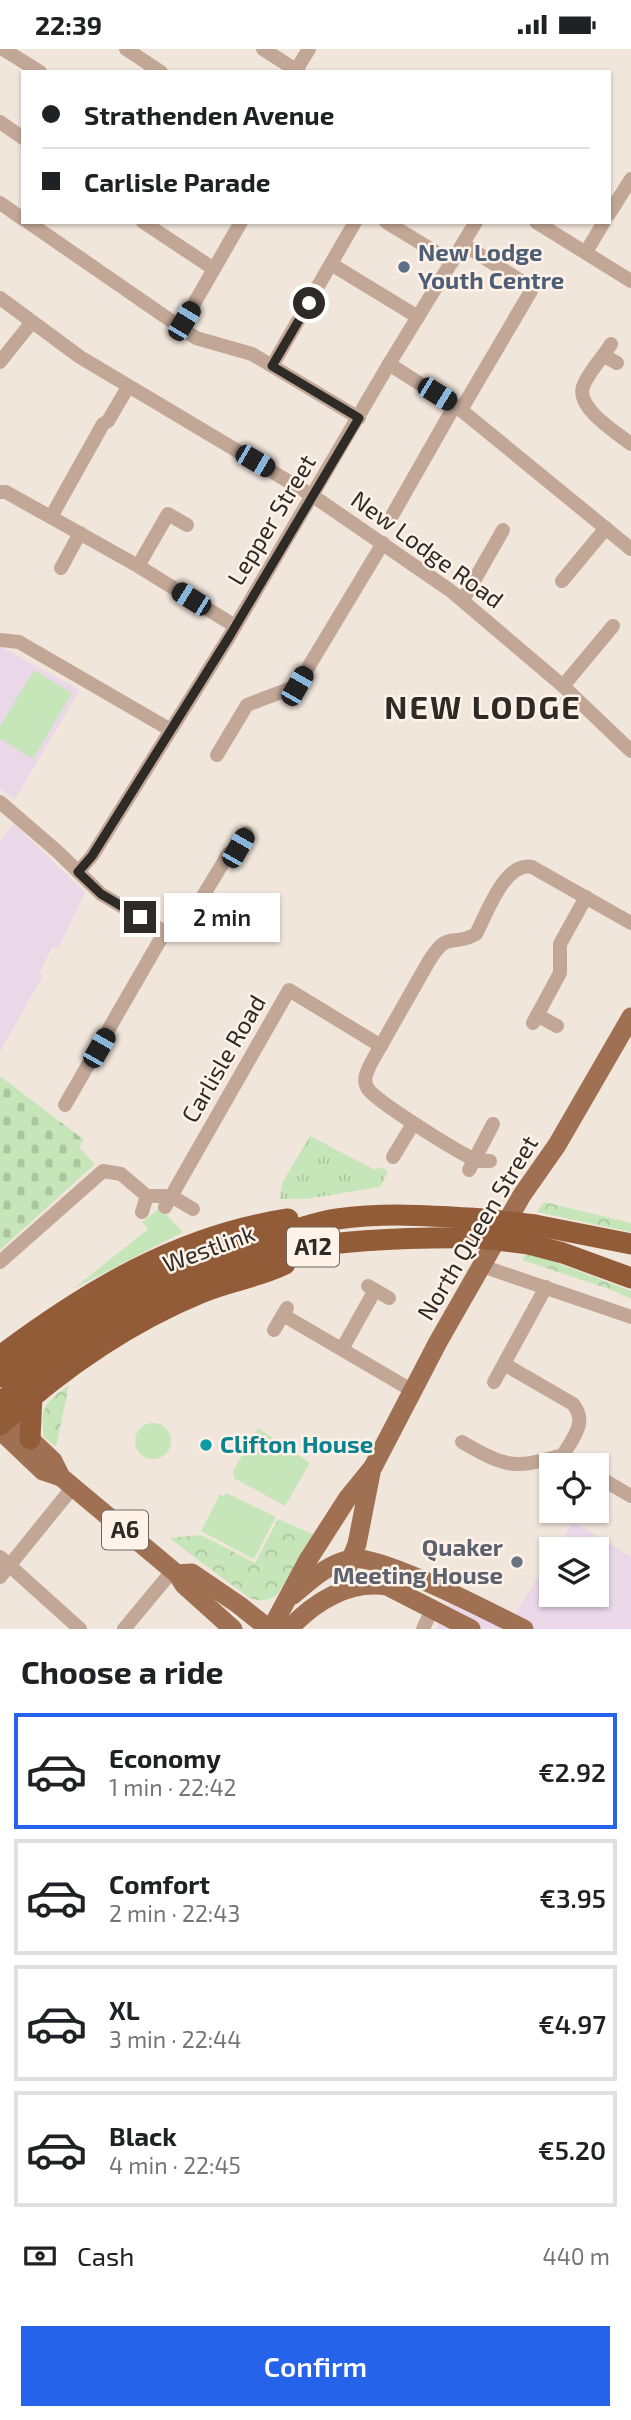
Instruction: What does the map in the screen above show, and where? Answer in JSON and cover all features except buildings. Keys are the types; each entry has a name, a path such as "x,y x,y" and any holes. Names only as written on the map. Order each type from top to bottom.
{"highway":[{"name":"Westlink","path":"0,1377 60,1329 152,1278 217,1251 336,1219 407,1214 483,1229 631,1244"},
{"path":"0,1356 75,1302 132,1270 188,1245 258,1224 295,1219 336,1219"},
{"name":"Westlink","path":"0,1418 33,1374 78,1341 143,1303 185,1283 286,1251 483,1229"},
{"name":"Westlink","path":"532,1234 563,1252 631,1278"},
{"path":"0,1418 88,1354 147,1318 205,1291 274,1269 319,1246"},
{"path":"30,1439 32,1395"}],"main road":[{"name":"North Queen Street","path":"270,1629 308,1560 373,1467 522,1195 556,1145 631,1017"},
{"name":"A6","path":"67,1482 53,1461 30,1439 11,1421 0,1418 1,1431 43,1471 67,1482 175,1572 184,1585 233,1629"},
{"name":"North Queen Street","path":"309,1629 353,1559 373,1467"},
{"path":"338,1514 363,1514"},
{"path":"326,1534 363,1514"},
{"path":"363,1514 372,1542 393,1567"},
{"path":"287,1600 325,1568 365,1558 393,1567 524,1629"},
{"name":"A6","path":"175,1572 192,1573 270,1629"},
{"path":"289,1629 304,1613 332,1594 379,1585 387,1586 471,1629"}],"street":[{"path":"3,49 19,53 38,70"},
{"path":"125,49 158,70"},
{"path":"263,49 295,70"},
{"path":"298,70 309,49"},
{"path":"0,122 21,137"},
{"path":"611,211 631,179"},
{"path":"0,203 21,218"},
{"path":"31,224 196,338 252,354 359,418"},
{"path":"146,224 214,269"},
{"path":"180,328 240,224"},
{"path":"272,366 354,224"},
{"path":"389,224 452,263"},
{"name":"Lepper Street","path":"78,872 92,856 235,626 475,224"},
{"path":"540,224 631,281"},
{"path":"586,252 603,224"},
{"path":"393,514 531,291 527,285 463,244"},
{"path":"331,264 418,317"},
{"name":"New Lodge Road","path":"0,297 80,357 313,496 463,600 631,751"},
{"path":"0,362 32,322"},
{"path":"611,354 583,387 582,399 587,408 631,445"},
{"path":"389,364 458,407 631,549"},
{"path":"51,517 103,424 108,421 128,387"},
{"path":"0,492 6,492 138,566 235,626"},
{"path":"138,566 167,514 187,525"},
{"path":"562,581 606,528"},
{"path":"463,600 503,530"},
{"path":"61,568 80,533"},
{"path":"217,755 247,705 297,686 383,543"},
{"path":"562,687 613,626"},
{"path":"0,640 19,642 169,729"},
{"path":"0,802 101,894 160,929 163,935"},
{"path":"163,935 180,934 229,853 238,848 246,833"},
{"path":"491,1161 472,1164 413,1124 367,1087 365,1077 381,1045 439,946 446,941 476,934 499,888 513,870 523,865 532,867 631,923"},
{"path":"557,1026 535,1019 560,973 560,944 586,897"},
{"path":"65,1105 163,935"},
{"name":"Carlisle Road","path":"168,1202 289,990 381,1045"},
{"path":"393,1157 413,1124"},
{"path":"472,1164 493,1124"},
{"path":"0,1262 103,1171 121,1174 146,1196 193,1209"},
{"path":"142,1212 146,1196"},
{"path":"482,1266 631,1317"},
{"path":"494,1382 546,1287"},
{"path":"342,1349 371,1288 388,1298"},
{"path":"274,1330 285,1311 413,1391"},
{"path":"504,1364 573,1404 579,1411 579,1427 565,1453"},
{"path":"462,1442 505,1464 539,1462"},
{"path":"67,1482 3,1567 80,1629"},
{"path":"609,1483 631,1496"},
{"path":"124,1629 175,1572"},
{"path":"423,1629 432,1609"}],"shaded area":[{"path":"0,646 80,690 14,800 0,789"},
{"path":"14,824 85,892 58,949 53,946 39,973 43,975 0,1052 0,841"},
{"path":"576,1523 598,1537 564,1537"},
{"path":"609,1543 631,1557 631,1629 436,1629 454,1596 510,1622 539,1575 539,1607 609,1607"}],"green space":[{"path":"34,670 72,693 33,759 0,739 0,726"},
{"path":"0,1076 84,1140 79,1147 95,1164 0,1250"},
{"path":"310,1136 375,1170 379,1167 388,1171 380,1187 306,1199 280,1199 282,1183"},
{"path":"544,1202 631,1223 631,1232 537,1212"},
{"path":"160,1208 183,1232 73,1289 148,1229 142,1222"},
{"path":"528,1252 631,1291 631,1299 522,1260"},
{"path":"69,1385 56,1447 44,1437 44,1412 50,1401"},
{"path":"153,1423 166,1428 171,1441 166,1454 153,1459 140,1454 135,1441 140,1428"},
{"path":"258,1428 310,1463 285,1506 234,1478 233,1471"},
{"path":"226,1493 276,1517 254,1559 201,1531 220,1494 224,1496"},
{"path":"278,1519 317,1536 276,1596 265,1600 248,1597 169,1538 201,1535 255,1563"}],"place":[{"name":"New Lodge Youth Centre","path":"404,267"},
{"name":"Clifton House","path":"206,1445"},
{"name":"Quaker Meeting House","path":"517,1562"}],"district":[{"name":"NEW LODGE","path":"483,708"}],"route":[{"path":"140,917 101,894 78,872 92,856 229,637 359,418 272,366 309,303"}]}
